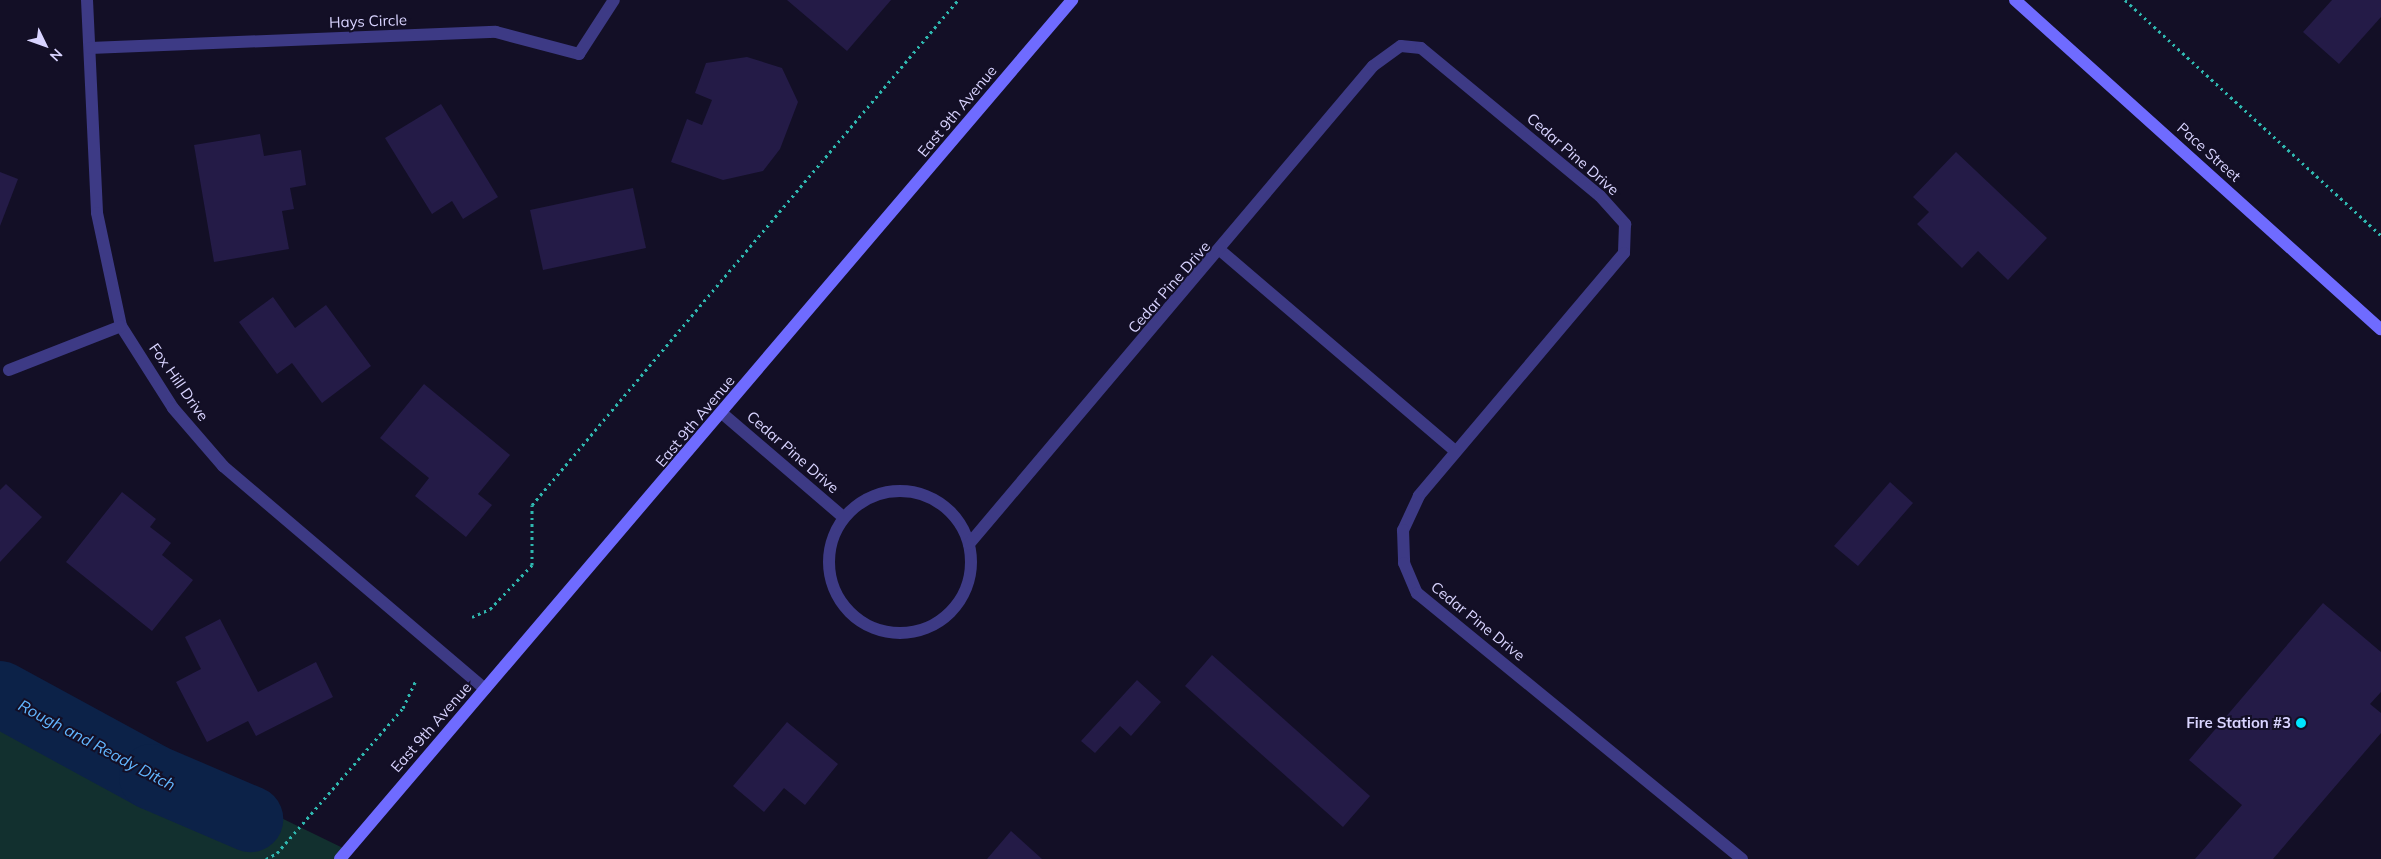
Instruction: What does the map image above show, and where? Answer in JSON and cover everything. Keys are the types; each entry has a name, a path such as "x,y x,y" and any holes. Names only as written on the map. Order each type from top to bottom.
{"main road":[{"name":"East 9th Avenue","path":"340,859 723,414 1072,0"},
{"name":"Pace Street","path":"2015,0 2381,329"}],"street":[{"name":"Fox Hill Drive","path":"87,0 97,213 121,326 173,408 223,466 485,689"},
{"name":"Hays Circle","path":"90,48 496,32 579,54 614,0"},
{"name":"Cedar Pine Drive","path":"970,544 1221,251 1373,66 1401,46 1420,48 1600,196 1625,224 1624,253 1455,451 1419,496 1403,530 1404,563 1417,593 1742,859"},
{"path":"1221,251 1455,451"},
{"path":"9,370 121,326"},
{"name":"Cedar Pine Drive","path":"723,414 842,516"},
{"name":"Cedar Pine Drive","path":"898,490 922,494 943,505 960,522 970,544 972,568 965,591 952,611 934,625 912,633 888,632 860,621 835,592 829,570 830,547 842,516 875,495 898,490"}],"path":[{"path":"472,617 490,609 532,565 532,505 958,0"},
{"path":"2125,0 2381,235"},
{"path":"266,859 277,852 403,708 415,682"}],"green space":[{"path":"0,677 172,765 347,850 340,859 0,859"}],"building":[{"path":"787,0 891,0 847,51"},
{"path":"2332,0 2381,0 2381,17 2339,64 2303,32"},
{"path":"747,57 782,68 798,102 780,149 763,171 723,180 671,162 687,119 702,125 712,100 695,93 706,63"},
{"path":"441,104 498,197 463,219 452,201 432,214 385,138"},
{"path":"260,134 264,156 301,150 306,185 290,188 294,209 282,211 289,249 214,262 194,145"},
{"path":"1956,152 2047,238 2008,280 1978,251 1962,268 1917,224 1929,212 1913,197"},
{"path":"0,172 18,179 0,226"},
{"path":"633,188 646,248 543,270 530,210"},
{"path":"273,297 295,328 326,305 371,366 322,403 292,363 277,374 239,322"},
{"path":"424,384 510,455 478,494 492,505 466,537 415,496 429,478 380,438"},
{"path":"1890,482 1913,503 1858,566 1834,546"},
{"path":"6,484 42,517 0,562 0,490"},
{"path":"122,492 156,519 150,527 171,543 162,555 193,580 152,631 66,562"},
{"name":"Fire Station #3","path":"2323,603 2381,652 2381,692 2370,704 2381,713 2381,733 2273,859 2195,859 2242,805 2189,760"},
{"path":"220,619 258,692 316,662 333,697 256,736 248,721 207,742 176,682 201,669 185,637"},
{"path":"1212,655 1370,796 1343,827 1185,686"},
{"path":"1137,680 1161,702 1131,736 1120,726 1095,753 1081,741"},
{"path":"787,722 838,764 805,805 784,788 764,812 733,786"},
{"path":"1011,831 1042,859 987,859"}],"waterway":[{"name":"Rough and Ready Ditch","path":"0,694 152,777 250,819"}],"place":[{"name":"Fire Station #3","path":"2301,723"}]}
